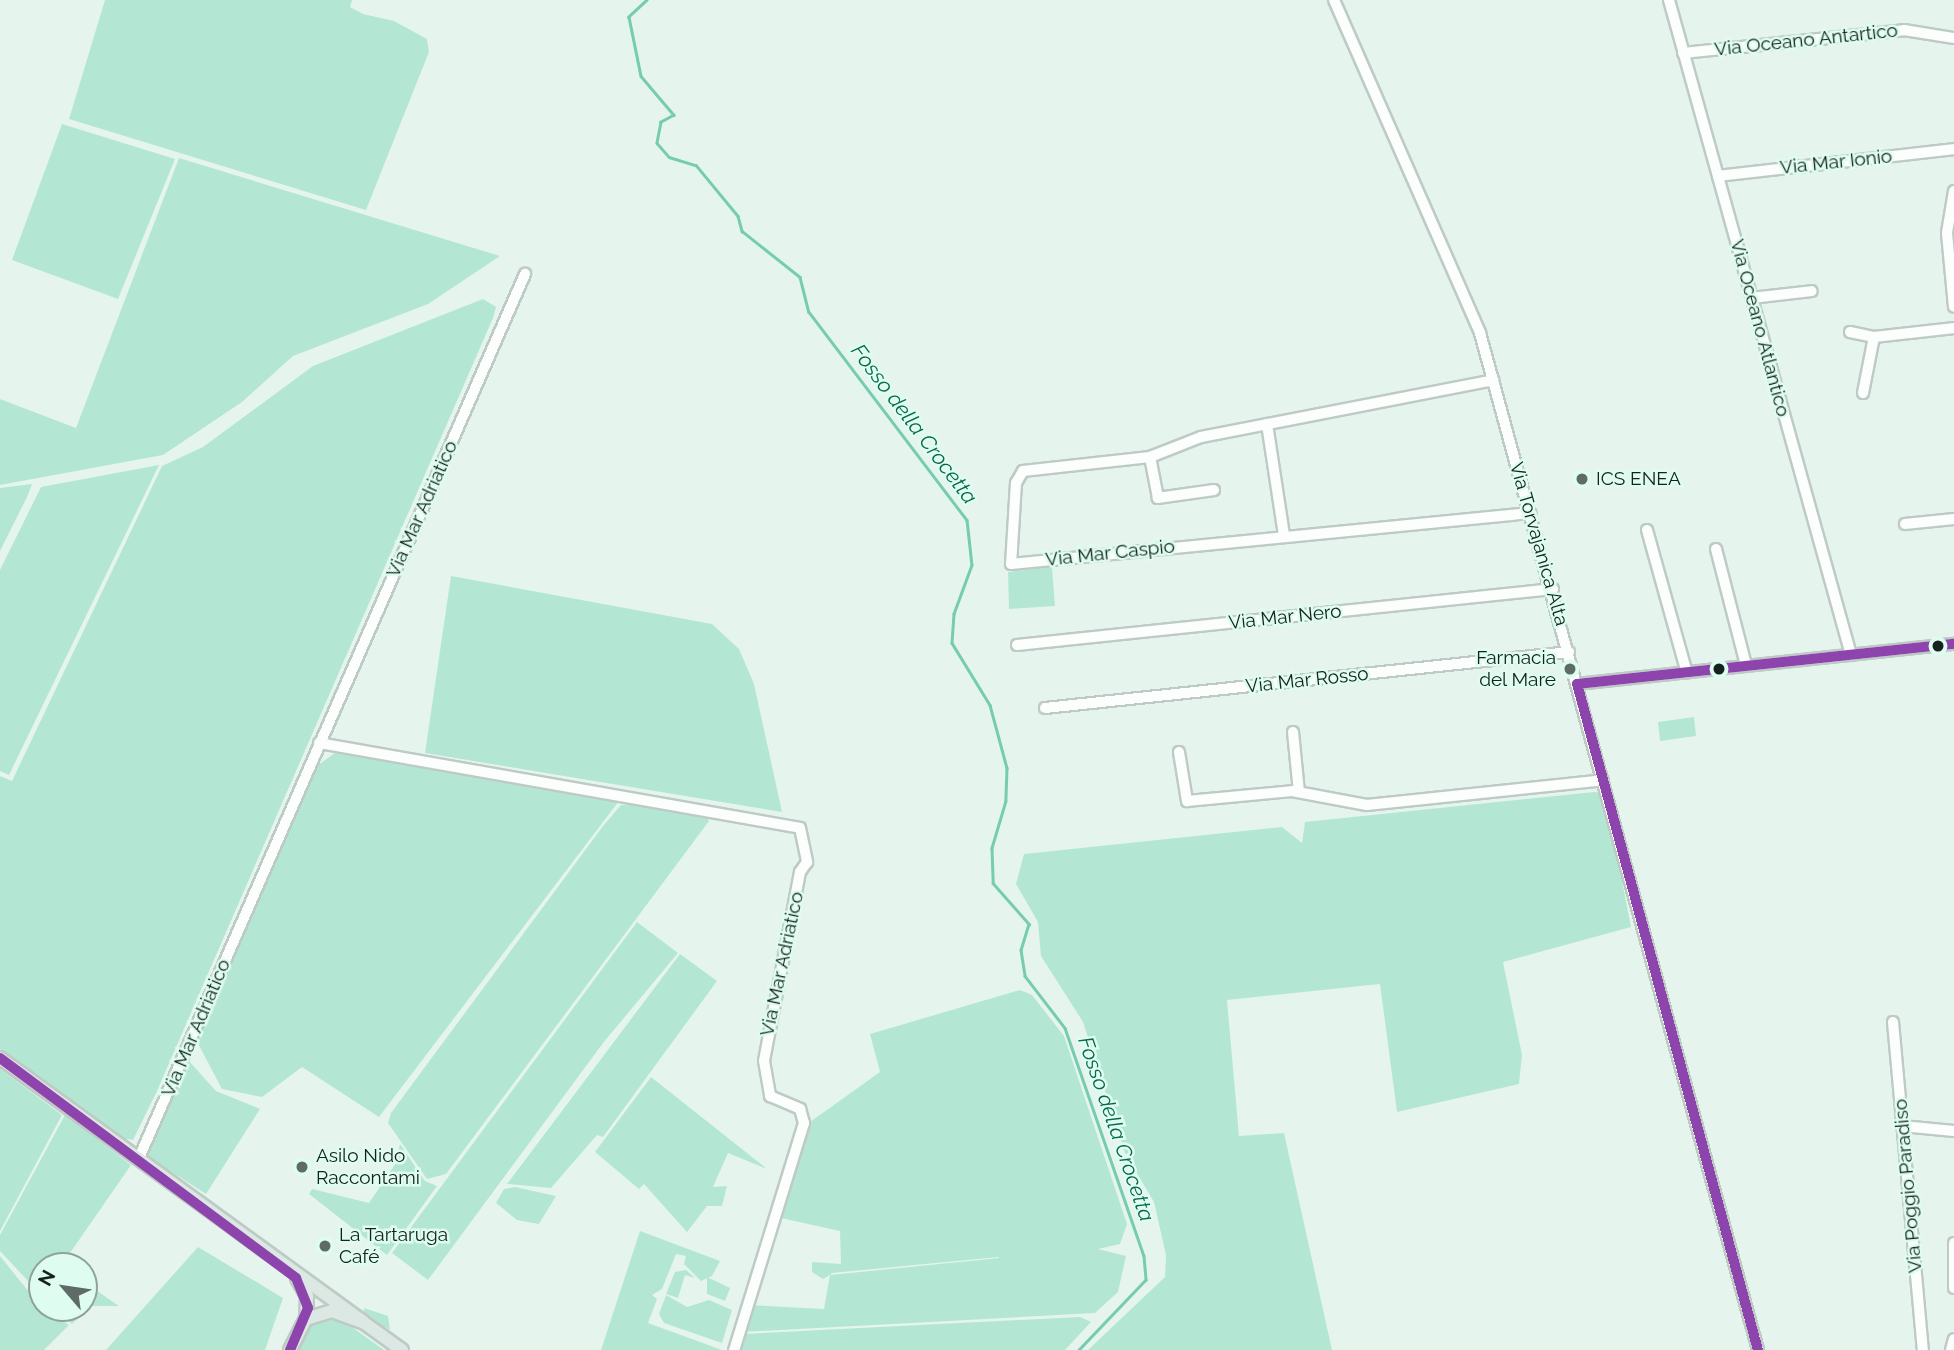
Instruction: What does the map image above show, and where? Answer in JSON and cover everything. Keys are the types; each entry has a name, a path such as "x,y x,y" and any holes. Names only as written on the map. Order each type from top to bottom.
{"main road":[{"path":"0,1058 402,1350"},
{"path":"282,1263 307,1293 306,1319 290,1350"},
{"path":"306,1319 332,1311 363,1321"}],"street":[{"name":"Via Torvajanica Alta","path":"1334,0 1464,289 1494,380 1758,1350"},
{"name":"Via Oceano Atlantico","path":"1669,0 1850,655"},
{"name":"Via Oceano Antartico","path":"1684,52 1904,30 1927,37 1954,38"},
{"name":"Via Mar Ionio","path":"1718,176 1954,149"},
{"path":"1954,191 1950,233 1954,307"},
{"name":"Via Mar Adriatico","path":"139,1158 525,274"},
{"path":"1751,298 1812,291"},
{"path":"1850,332 1874,337 1954,328"},
{"path":"1863,393 1874,337"},
{"path":"1214,490 1158,498 1150,457 1201,437 1494,380"},
{"path":"1267,424 1284,535"},
{"name":"Via Mar Caspio","path":"1150,457 1022,472 1011,564 1284,535 1531,513"},
{"path":"1905,524 1954,519"},
{"path":"1647,530 1688,673"},
{"path":"1716,549 1746,665"},
{"name":"Via Mar Nero","path":"1017,645 1553,589"},
{"path":"1577,684 1954,644"},
{"name":"Via Mar Rosso","path":"1045,708 1569,652"},
{"path":"1293,732 1299,792"},
{"name":"Via Mar Adriatico","path":"319,743 776,818 800,828 807,862 800,872 764,1061 770,1096 800,1109 804,1123 734,1350"},
{"path":"1180,751 1187,801 1299,792 1364,805 1603,780"},
{"name":"Via Poggio Paradiso","path":"1893,1022 1923,1350"},
{"path":"1902,1126 1954,1131"},
{"path":"1954,1243 1954,1288"},
{"path":"1951,1350 1954,1339"}],"green space":[{"path":"105,0 352,0 350,7 363,14 394,21 427,39 429,52 366,210 69,119"},
{"path":"62,124 175,159 118,299 12,260"},
{"path":"179,158 500,256 428,304 293,356 242,402 163,455 0,485 0,399 76,428"},
{"path":"483,299 496,307 493,318 157,1091 133,1140 122,1138 0,1049 0,776 12,781 162,466 203,447 313,366"},
{"path":"159,465 9,775 0,771 0,570 41,487"},
{"path":"32,484 28,495 0,551 0,488"},
{"path":"1052,567 1055,606 1009,609 1008,572"},
{"path":"451,576 712,624 739,649 754,684 782,812 425,753"},
{"path":"1694,717 1696,736 1660,741 1658,722"},
{"path":"335,753 619,801 379,1117 302,1067 262,1097 222,1089 195,1038 318,765"},
{"path":"1605,793 1631,927 1503,962 1522,1055 1519,1084 1397,1112 1380,984 1227,1000 1239,1136 1284,1133 1332,1350 1088,1350 1165,1277 1166,1255 1154,1202 1125,1153 1083,1022 1041,956 1038,922 1016,884 1024,854 1282,827 1302,843 1305,822"},
{"path":"633,804 705,814 709,821 446,1174 427,1179 388,1123 391,1113 603,826 621,805"},
{"path":"637,922 678,953 603,1043 428,1280 392,1253"},
{"path":"680,954 717,981 603,1137 597,1135 551,1188 507,1184"},
{"path":"1020,990 1032,995 1064,1036 1127,1224 1120,1244 1098,1249 1126,1256 1118,1292 1095,1313 742,1332 750,1305 824,1309 830,1275 823,1279 812,1272 812,1262 841,1264 840,1231 781,1218 810,1122 880,1072 870,1034","holes":["999,1257 830,1275 832,1273"]},
{"path":"188,1060 216,1091 260,1109 206,1194 147,1156"},
{"path":"0,1069 62,1115 0,1231"},
{"path":"651,1077 767,1169 728,1153 713,1187 727,1186 722,1206 707,1206 687,1232 644,1184 639,1189 595,1152"},
{"path":"65,1115 131,1165 71,1252 28,1252 28,1281 0,1251 0,1235"},
{"path":"400,1144 425,1181 437,1186 387,1255 309,1194 312,1189 369,1203 396,1163"},
{"path":"515,1187 556,1196 539,1224 517,1220 496,1203 504,1189"},
{"path":"640,1231 720,1261 712,1276 701,1281 684,1264 686,1256 676,1254 662,1289 652,1295 657,1299 648,1323 722,1350 601,1350"},
{"path":"198,1247 283,1298 265,1350 106,1350"},
{"path":"0,1256 28,1291 28,1322 64,1322 69,1325 44,1350 0,1350"},
{"path":"686,1270 695,1278 685,1275 678,1298 666,1294 675,1272"},
{"path":"707,1277 730,1288 725,1301 707,1294"},
{"path":"98,1292 119,1306 98,1306"},
{"path":"666,1295 687,1307 709,1300 732,1310 722,1343 664,1323 659,1314"},
{"path":"364,1308 388,1316 390,1330 364,1315"},
{"path":"1080,1317 1091,1322 1065,1350 736,1350 742,1334"},
{"path":"322,1318 342,1320 384,1350 293,1350 309,1324"}],"waterway":[{"name":"Fosso della Crocetta","path":"647,0 629,17 641,76 674,115 661,122 657,143 669,157 696,165 738,216 742,231 800,277 809,312 967,520 972,565 954,614 952,643 990,705 1007,768 1006,801 992,848 993,883 1029,924 1021,950 1025,976 1065,1028 1144,1256 1146,1280 1079,1350"}],"transit line":[{"path":"1758,1350 1577,684 1954,644"},
{"path":"0,1058 296,1278 308,1308 290,1350"}],"place":[{"name":"ICS ENEA","path":"1582,479"},
{"name":"Farmacia del Mare","path":"1570,669"},
{"name":"Asilo Nido Raccontami","path":"302,1167"},
{"name":"La Tartaruga Café","path":"325,1246"}]}
